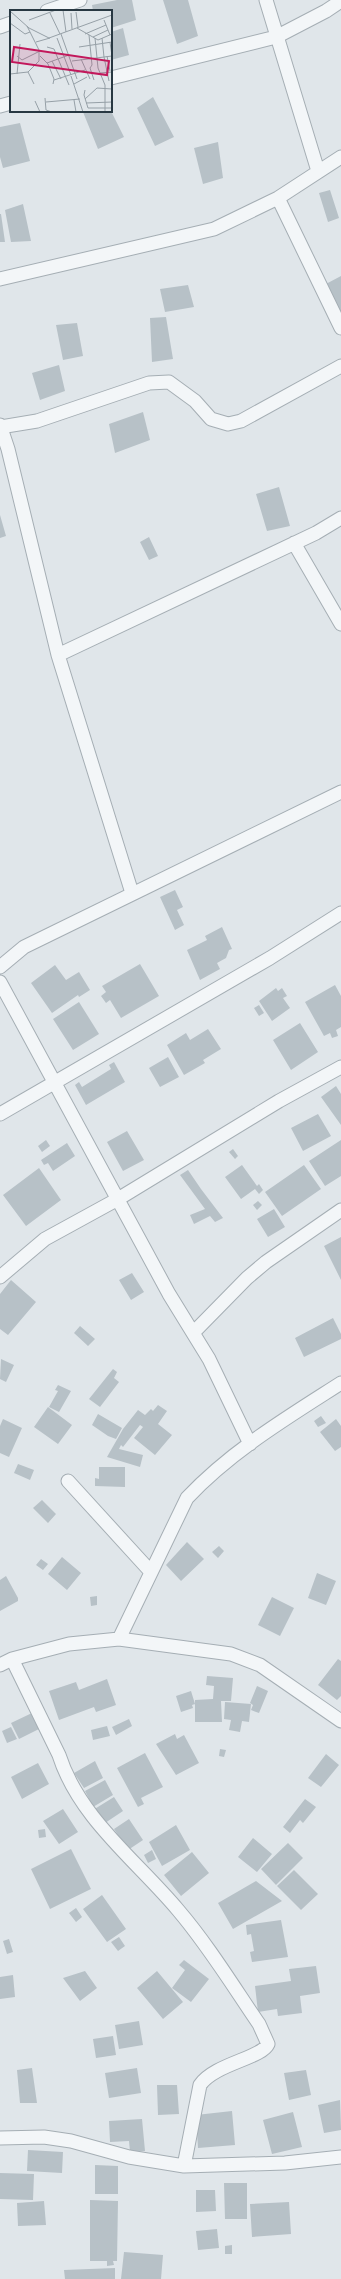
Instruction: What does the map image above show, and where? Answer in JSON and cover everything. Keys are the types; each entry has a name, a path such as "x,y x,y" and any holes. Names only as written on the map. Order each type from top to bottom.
{"street":[{"path":"50,10 80,0"},
{"path":"266,0 318,171"},
{"path":"112,78 276,37 326,12 341,1"},
{"path":"0,27 10,23"},
{"path":"0,106 10,103"},
{"path":"0,279 214,229 278,198 341,157"},
{"path":"278,198 341,328"},
{"path":"132,893 58,655 8,449 0,426 33,422 149,383 169,382 195,400 211,419 228,424 241,421 341,366"},
{"path":"58,655 294,543 341,518"},
{"path":"294,543 341,624"},
{"path":"0,966 24,947 341,792"},
{"path":"0,1114 54,1081 270,958 341,913"},
{"path":"0,982 169,1294 209,1359 250,1444"},
{"path":"0,1277 45,1239 118,1199 279,1101 341,1067"},
{"path":"193,1333 247,1278 266,1262 341,1210"},
{"path":"119,1639 187,1498 198,1486 250,1444 341,1383"},
{"path":"68,1481 151,1572"},
{"path":"0,1665 12,1659 69,1644 119,1639 231,1654 260,1665 341,1721"},
{"path":"12,1659 59,1755 64,1771 99,1825 179,1911 259,2024 268,2044 262,2051 212,2072 204,2079 200,2085 184,2166"},
{"path":"0,2138 44,2137 71,2141 129,2157 184,2166 285,2163 341,2157"}],"building":[{"path":"117,0 132,0 136,20 112,28 112,10 93,10 92,5"},
{"path":"163,0 188,0 198,36 177,44"},
{"path":"123,28 129,55 112,60 112,32"},
{"path":"153,97 174,137 155,146 137,108"},
{"path":"83,112 112,112 124,137 98,149"},
{"path":"20,123 30,161 3,168 0,157 0,127"},
{"path":"218,142 223,178 203,184 194,148"},
{"path":"330,190 339,218 328,222 319,193"},
{"path":"23,204 31,241 11,242 5,210"},
{"path":"1,214 5,242 0,242"},
{"path":"341,276 341,315 324,285"},
{"path":"188,285 194,307 165,312 160,289"},
{"path":"166,317 173,359 152,362 150,318"},
{"path":"77,323 83,356 63,360 56,325"},
{"path":"59,365 65,391 40,400 32,373"},
{"path":"143,412 150,440 115,453 109,424"},
{"path":"279,487 290,526 267,531 256,494"},
{"path":"0,515 6,536 0,538"},
{"path":"149,537 158,556 149,560 140,542"},
{"path":"175,890 183,907 177,910 184,925 175,930 160,897"},
{"path":"222,927 232,949 229,950 226,958 217,963 220,969 200,980 187,950 207,940 205,936"},
{"path":"140,964 159,996 121,1018 110,1000 106,1003 101,996 106,992 102,986"},
{"path":"55,965 66,980 79,972 90,990 79,997 78,995 52,1013 31,983"},
{"path":"335,985 341,996 341,1027 336,1030 338,1036 332,1038 330,1033 324,1036 305,1002"},
{"path":"276,988 278,991 282,988 287,996 283,998 290,1008 272,1021 259,1001"},
{"path":"79,1002 99,1034 73,1050 53,1019"},
{"path":"259,1005 264,1013 259,1016 254,1008"},
{"path":"300,1023 318,1052 291,1070 273,1040"},
{"path":"208,1029 221,1049 203,1060 205,1063 184,1075 167,1045 186,1033 190,1040"},
{"path":"168,1057 179,1077 160,1087 149,1068"},
{"path":"114,1062 125,1082 86,1105 75,1085 79,1082 82,1087 111,1069 109,1065"},
{"path":"336,1086 341,1094 341,1125 321,1097"},
{"path":"318,1114 331,1136 303,1151 291,1128"},
{"path":"127,1131 144,1160 123,1171 107,1142"},
{"path":"46,1140 50,1146 42,1152 38,1146"},
{"path":"341,1140 341,1176 325,1186 309,1161"},
{"path":"67,1143 75,1156 53,1171 48,1163 44,1165 41,1160"},
{"path":"233,1149 238,1156 235,1159 229,1152"},
{"path":"242,1165 257,1186 259,1184 263,1190 259,1194 255,1189 241,1199 225,1177"},
{"path":"304,1165 321,1189 282,1216 265,1192"},
{"path":"39,1168 61,1200 26,1226 3,1195"},
{"path":"188,1170 223,1218 215,1222 210,1216 194,1224 190,1215 205,1209 180,1175"},
{"path":"258,1201 262,1205 257,1210 253,1205"},
{"path":"274,1209 285,1227 268,1237 257,1219"},
{"path":"341,1237 341,1280 324,1246"},
{"path":"132,1273 144,1292 131,1300 119,1280"},
{"path":"11,1280 36,1302 8,1335 0,1329 0,1294"},
{"path":"333,1318 341,1334 341,1339 304,1357 295,1338"},
{"path":"80,1326 95,1339 88,1346 74,1333"},
{"path":"1,1359 14,1365 6,1382 0,1379"},
{"path":"113,1369 117,1372 114,1378 119,1382 100,1407 89,1399"},
{"path":"58,1385 71,1391 59,1412 49,1407 58,1391 55,1390"},
{"path":"158,1405 167,1411 158,1424 172,1435 155,1455 134,1438 143,1427 140,1425 123,1447 121,1445 119,1449 143,1455 140,1467 107,1457 123,1429 138,1410 145,1415 151,1409 153,1411"},
{"path":"48,1407 72,1425 58,1444 34,1427"},
{"path":"98,1414 122,1428 116,1439 108,1436 92,1425"},
{"path":"321,1416 326,1423 318,1427 314,1421"},
{"path":"3,1419 22,1428 9,1457 0,1453 0,1426"},
{"path":"336,1419 341,1426 341,1447 335,1451 320,1432"},
{"path":"18,1464 34,1470 30,1480 14,1473"},
{"path":"99,1467 125,1467 125,1487 95,1486 95,1478 99,1479"},
{"path":"42,1500 56,1514 48,1523 33,1508"},
{"path":"187,1542 204,1559 181,1581 166,1565"},
{"path":"219,1546 224,1551 218,1558 212,1552"},
{"path":"62,1557 81,1573 67,1590 48,1574"},
{"path":"41,1559 48,1564 43,1570 36,1565"},
{"path":"317,1573 336,1581 326,1605 308,1598"},
{"path":"6,1576 18,1598 18,1601 0,1611 0,1580"},
{"path":"97,1596 97,1605 91,1606 90,1597"},
{"path":"272,1597 294,1608 280,1636 258,1625"},
{"path":"338,1659 341,1661 341,1696 337,1700 318,1685"},
{"path":"207,1676 233,1678 231,1701 221,1701 222,1722 195,1722 195,1700 213,1699 214,1686 206,1685"},
{"path":"107,1679 116,1705 96,1712 94,1707 59,1720 49,1691 76,1682 79,1690"},
{"path":"257,1686 268,1691 259,1713 251,1710 253,1705 250,1703"},
{"path":"191,1691 195,1704 192,1705 193,1708 181,1712 176,1696"},
{"path":"225,1702 251,1704 249,1722 242,1721 240,1732 229,1730 231,1720 224,1719"},
{"path":"32,1713 39,1729 19,1739 11,1723"},
{"path":"129,1719 132,1726 116,1735 112,1727"},
{"path":"107,1726 110,1736 93,1740 91,1730"},
{"path":"11,1727 17,1739 7,1743 2,1731"},
{"path":"175,1734 177,1739 184,1735 199,1763 176,1775 156,1744"},
{"path":"220,1749 226,1750 224,1757 219,1756"},
{"path":"145,1753 163,1787 141,1798 144,1804 138,1807 117,1768"},
{"path":"326,1754 339,1765 321,1787 308,1778"},
{"path":"95,1761 103,1778 84,1788 74,1773"},
{"path":"38,1763 49,1784 22,1799 11,1777"},
{"path":"105,1780 113,1795 93,1807 85,1791"},
{"path":"114,1797 123,1811 102,1825 93,1810"},
{"path":"305,1799 316,1807 303,1823 300,1820 290,1833 283,1827"},
{"path":"63,1809 78,1832 59,1844 43,1821"},
{"path":"129,1819 143,1840 128,1850 114,1829"},
{"path":"176,1825 190,1850 162,1866 149,1842"},
{"path":"45,1829 46,1837 39,1838 38,1830"},
{"path":"253,1838 272,1854 257,1872 238,1857"},
{"path":"288,1843 303,1858 276,1885 261,1869"},
{"path":"71,1849 91,1889 50,1909 31,1869"},
{"path":"152,1850 156,1859 148,1863 144,1855"},
{"path":"192,1852 209,1873 181,1896 164,1875"},
{"path":"294,1870 318,1894 301,1910 277,1886"},
{"path":"256,1881 282,1901 233,1929 218,1903"},
{"path":"102,1895 126,1929 107,1942 83,1909"},
{"path":"76,1908 82,1917 76,1922 69,1913"},
{"path":"281,1920 288,1957 252,1962 250,1952 254,1951 251,1934 247,1935 246,1925"},
{"path":"119,1937 125,1946 118,1951 111,1942"},
{"path":"9,1939 13,1952 7,1954 3,1941"},
{"path":"184,1960 209,1979 191,2002 172,1988 185,1970 179,1965"},
{"path":"316,1966 320,1993 300,1996 302,2013 278,2016 277,2009 258,2012 255,1986 291,1981 289,1969"},
{"path":"85,1971 97,1988 80,2001 63,1978"},
{"path":"157,1971 183,2002 163,2019 137,1988"},
{"path":"13,1975 15,1997 0,1999 0,1977"},
{"path":"139,2021 143,2045 119,2049 115,2025"},
{"path":"113,2036 116,2055 96,2058 93,2039"},
{"path":"32,2068 37,2103 20,2103 17,2070"},
{"path":"137,2068 141,2093 109,2098 105,2073"},
{"path":"306,2070 311,2095 289,2100 284,2073"},
{"path":"157,2085 177,2085 179,2114 158,2115"},
{"path":"340,2100 341,2130 324,2133 318,2105"},
{"path":"232,2111 235,2145 198,2148 196,2115"},
{"path":"293,2112 302,2147 272,2154 263,2120"},
{"path":"142,2119 145,2151 130,2152 129,2141 110,2142 109,2121"},
{"path":"28,2150 63,2152 62,2173 27,2171"},
{"path":"95,2165 118,2166 118,2194 95,2194"},
{"path":"0,2173 34,2174 33,2200 0,2199"},
{"path":"224,2183 247,2183 247,2219 225,2219"},
{"path":"196,2190 215,2190 216,2211 196,2212"},
{"path":"90,2200 118,2201 117,2261 113,2261 114,2265 107,2266 107,2261 90,2261"},
{"path":"44,2201 46,2225 18,2226 17,2203"},
{"path":"289,2202 291,2234 252,2237 250,2204"},
{"path":"217,2229 219,2248 198,2250 196,2231"},
{"path":"232,2245 232,2254 225,2254 225,2246"},
{"path":"124,2252 163,2255 161,2279 121,2279"},
{"path":"115,2268 115,2279 65,2279 64,2270"}]}
